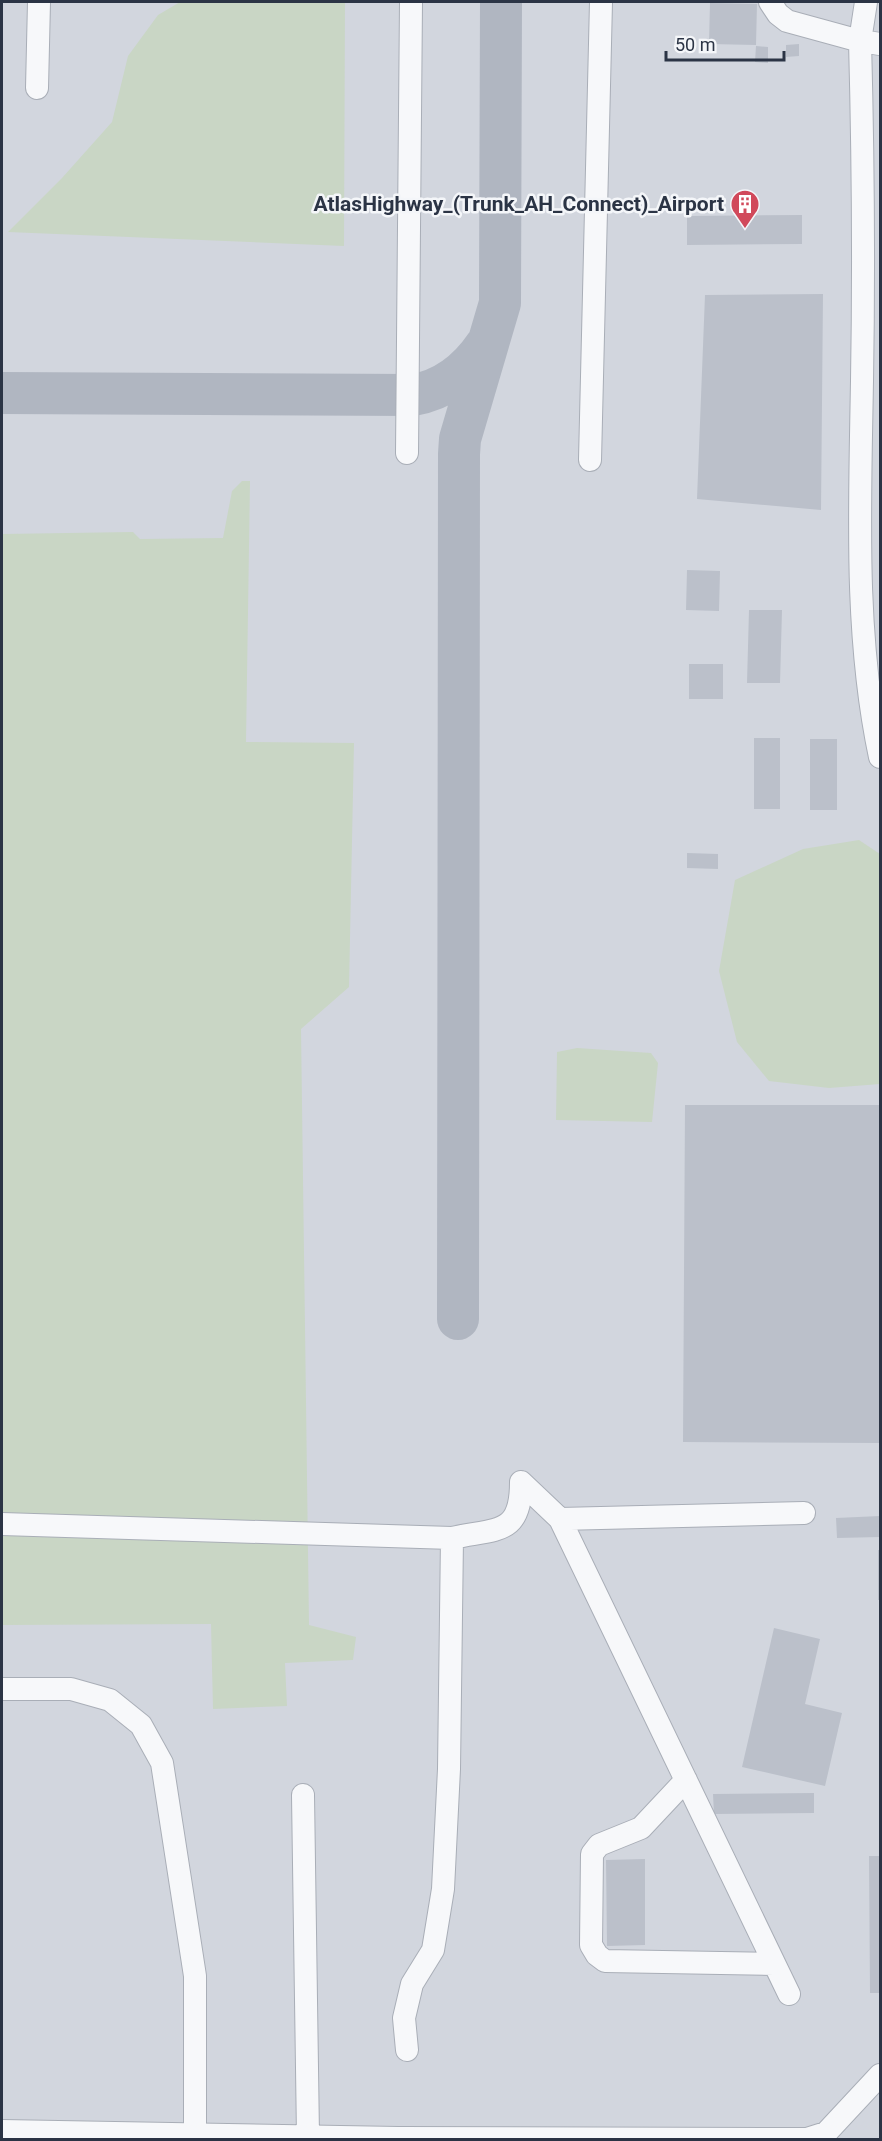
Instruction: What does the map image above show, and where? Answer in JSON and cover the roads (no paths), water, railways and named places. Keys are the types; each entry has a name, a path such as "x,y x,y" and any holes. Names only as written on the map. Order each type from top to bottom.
{"lane":[{"path":"37,88 39,2"},
{"path":"407,453 411,2"},
{"path":"590,460 601,2"},
{"path":"770,2 778,14 787,21 870,42"},
{"path":"866,2 870,42 872,215 870,528 865,642 874,729 880,757"},
{"path":"2,1524 452,1538 505,1527 518,1515 521,1505 521,1482 560,1519 789,1994"},
{"path":"560,1519 804,1514"},
{"path":"407,2050 404,2018 412,1984 433,1950 443,1889 449,1769 452,1538"},
{"path":"2,1689 71,1689 110,1700 141,1725 162,1763 195,1977 183,2136"},
{"path":"686,1780 641,1828 599,1845 592,1854 591,1945 597,1955 605,1961 774,1964"},
{"path":"303,1795 308,2136"},
{"path":"2,2131 183,2136 807,2139 826,2133 880,2075"}],"place":[{"name":"AtlasHighway_(Trunk_AH_Connect)_Airport","path":"745,230"}]}
